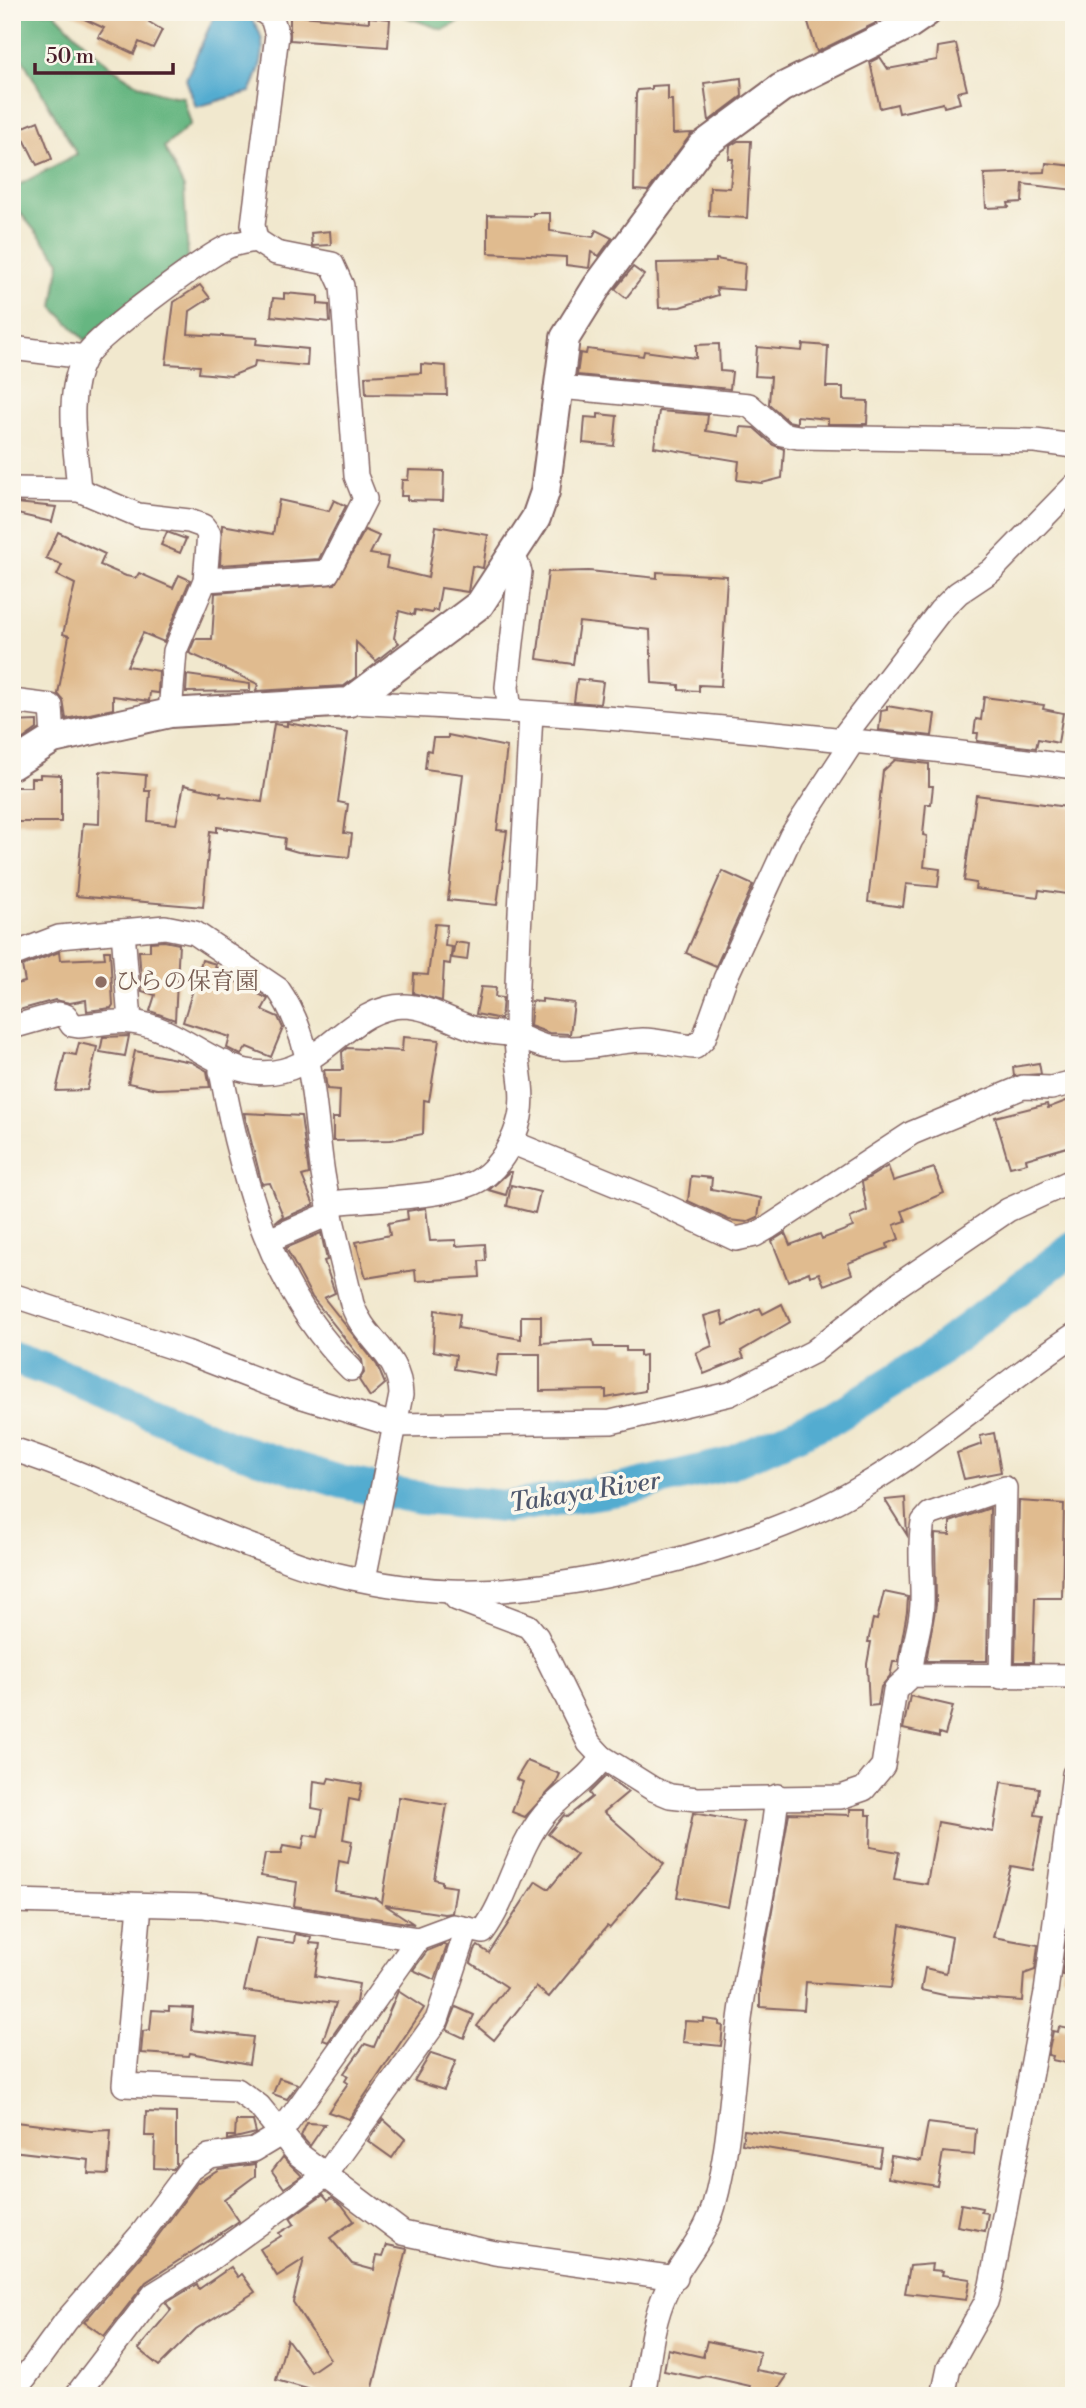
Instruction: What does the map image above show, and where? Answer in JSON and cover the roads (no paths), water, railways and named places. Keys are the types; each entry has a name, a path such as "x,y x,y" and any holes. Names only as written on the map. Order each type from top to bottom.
{"main road":[{"path":"12,765 53,739 170,713 350,702 480,604 514,556 536,518 545,492 565,338 583,307 701,147 781,88 908,25 927,12"}],"street":[{"path":"205,580 328,572 365,499 356,477 338,273 332,264 276,253 256,240 253,225 277,35 272,18 264,12"},
{"path":"79,490 73,415 76,390 85,357 98,340 201,264 226,247 256,240"},
{"path":"12,348 85,357"},
{"path":"560,387 749,405 782,434 798,437 1035,441 1074,446"},
{"path":"12,1027 58,1014 66,1016 72,1025 78,1026 130,1021 155,1027 223,1062 253,1072 285,1070 308,1063 336,1037 373,1014 405,1006 430,1011 477,1030 516,1035 547,1047 581,1048 645,1040 695,1048 704,1038 725,979 791,836 847,740 940,611 958,593 991,571 1074,486"},
{"path":"12,489 79,490 138,515 189,521 203,526 209,534 205,580 175,651 170,713"},
{"path":"269,1240 330,1208 457,1188 481,1180 498,1163 511,1143 520,1118 523,1092 516,1035 521,712 507,687 520,572 514,556"},
{"path":"12,701 51,706 53,739"},
{"path":"350,702 521,712 847,740 1074,767"},
{"path":"12,955 59,937 165,927 195,933 278,989 302,1030 330,1208 356,1317 401,1375 401,1395 364,1577"},
{"path":"123,931 130,1021"},
{"path":"223,1062 221,1070 233,1136 248,1189 269,1240 306,1317 323,1342 351,1369"},
{"path":"511,1143 651,1199 736,1238 762,1231 912,1133 1023,1087 1051,1088 1074,1082"},
{"path":"12,1294 186,1352 393,1429 611,1422 730,1394 813,1352 898,1286 1008,1210 1074,1180"},
{"path":"12,1449 50,1461 227,1537 317,1570 450,1591 540,1585 607,1574 739,1541 854,1492 893,1468 1074,1335"},
{"path":"911,1675 911,1656 921,1622 923,1522 930,1514 1005,1488 1001,1677"},
{"path":"450,1591 457,1598 528,1626 537,1637 589,1743 602,1757 670,1796 697,1799 841,1797 864,1789 883,1766 895,1690 911,1675 1074,1676"},
{"path":"12,1901 203,1906 418,1939 453,1926 483,1932 527,1841 544,1815 596,1769 602,1757"},
{"path":"943,2396 949,2368 986,2302 990,2285 1046,1993 1074,1774"},
{"path":"643,2396 655,2325 666,2292 706,2227 714,2205 725,2143 741,2007 772,1844 777,1796"},
{"path":"140,1905 124,2085 237,2090 258,2106 279,2135 326,2176 403,2233 495,2253 676,2278"},
{"path":"76,2396 154,2294 209,2260 326,2176 438,2020 467,1929"},
{"path":"23,2380 66,2321 143,2232 190,2169 209,2156 254,2150 279,2135 418,1939"}],"water":[{"path":"216,12 243,12 252,21 262,39 262,60 250,92 196,107 186,79"}],"waterway":[{"name":"Takaya River","path":"12,1358 75,1380 235,1449 341,1482 419,1498 508,1507 622,1489 729,1464 833,1418 922,1363 1074,1247"}],"place":[{"name":"ひらの保育園","path":"101,982"}]}
